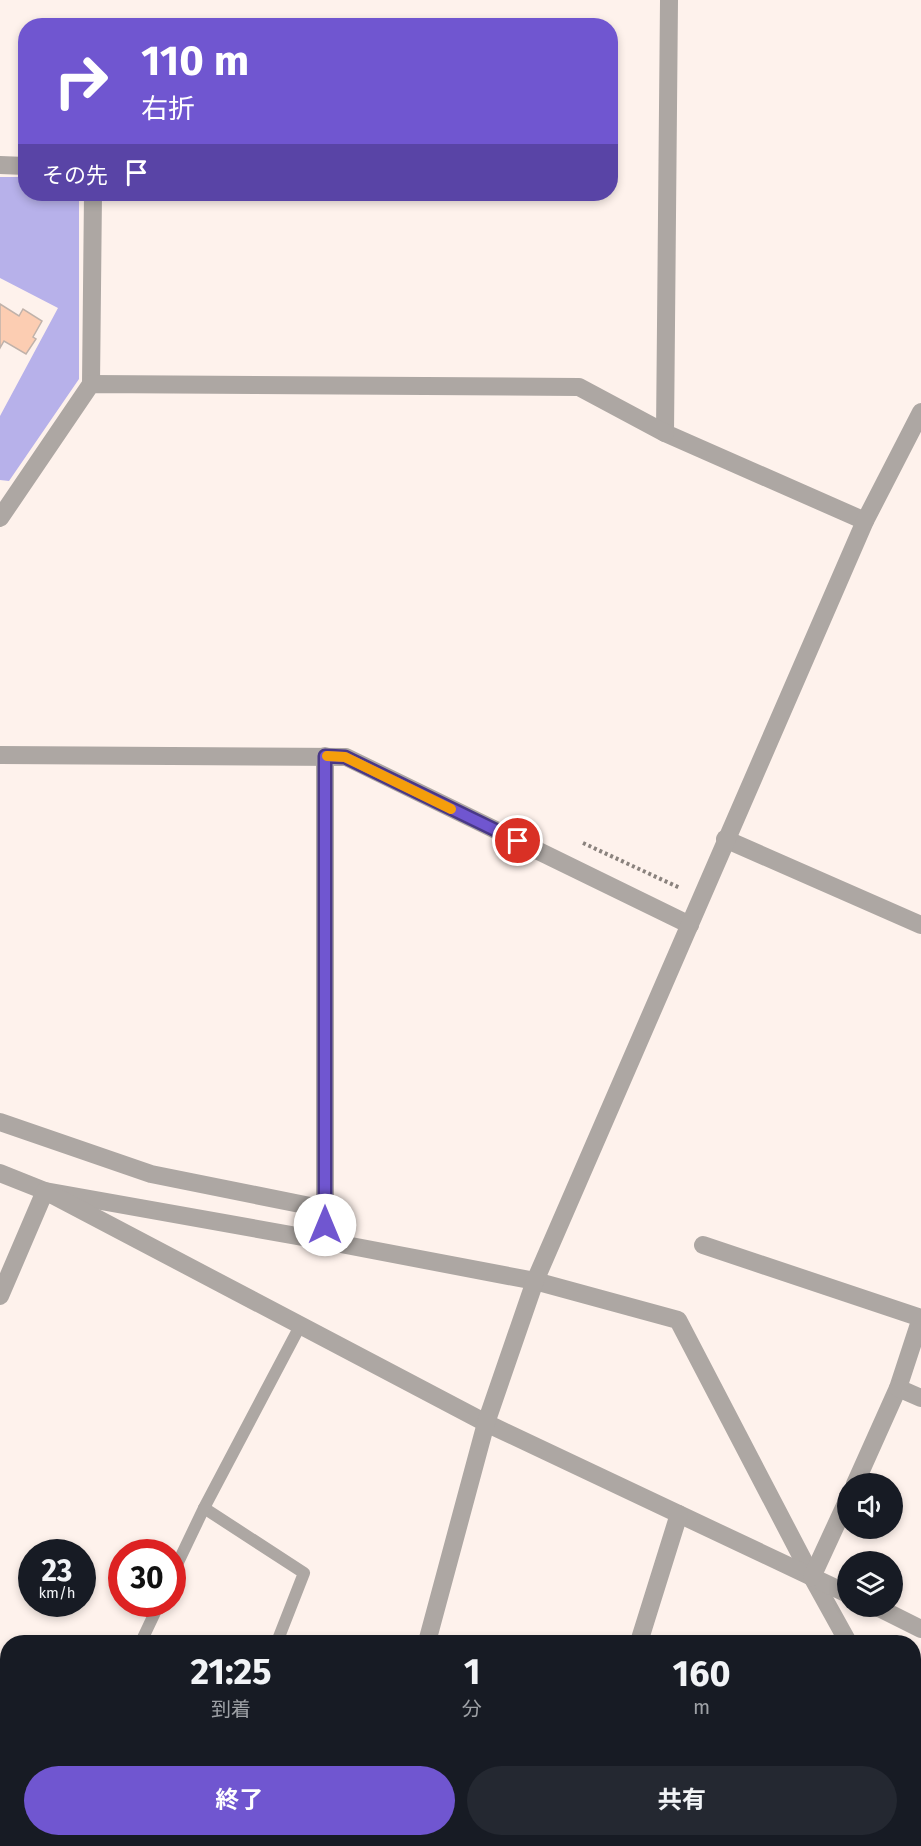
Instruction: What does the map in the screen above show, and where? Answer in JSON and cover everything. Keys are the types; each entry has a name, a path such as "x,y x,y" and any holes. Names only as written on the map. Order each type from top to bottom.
{"street":[{"path":"665,434 669,0"},
{"path":"0,165 18,166"},
{"path":"0,518 91,384 93,201"},
{"path":"91,384 579,387 665,434 865,521"},
{"path":"429,1635 486,1423 535,1281 865,521 921,412"},
{"path":"0,755 345,757 690,925"},
{"path":"325,756 325,1241"},
{"path":"725,839 921,925"},
{"path":"0,1122 151,1174 325,1209"},
{"path":"0,1173 45,1191 486,1423 837,1589"},
{"path":"45,1191 535,1281 678,1320 844,1635"},
{"path":"0,1296 45,1191"},
{"path":"703,1245 921,1318 898,1388 860,1473"},
{"path":"898,1388 921,1398"},
{"path":"641,1635 679,1514"},
{"path":"812,1577 837,1523"},
{"path":"896,1617 921,1629"}],"lane":[{"path":"186,1546 300,1326"},
{"path":"204,1508 304,1573 279,1635"},
{"path":"144,1635 153,1617"}],"shaded area":[{"path":"0,177 18,177 18,201 79,201 79,379 9,481 0,480 0,416 58,308 0,278"}],"building":[{"path":"0,304 19,316 23,309 42,321 33,337 36,339 26,354 4,341 0,348"}],"slow traffic":[{"path":"327,756 345,757 451,809"}],"route":[{"path":"325,1225 325,756 345,757 518,841"}]}
